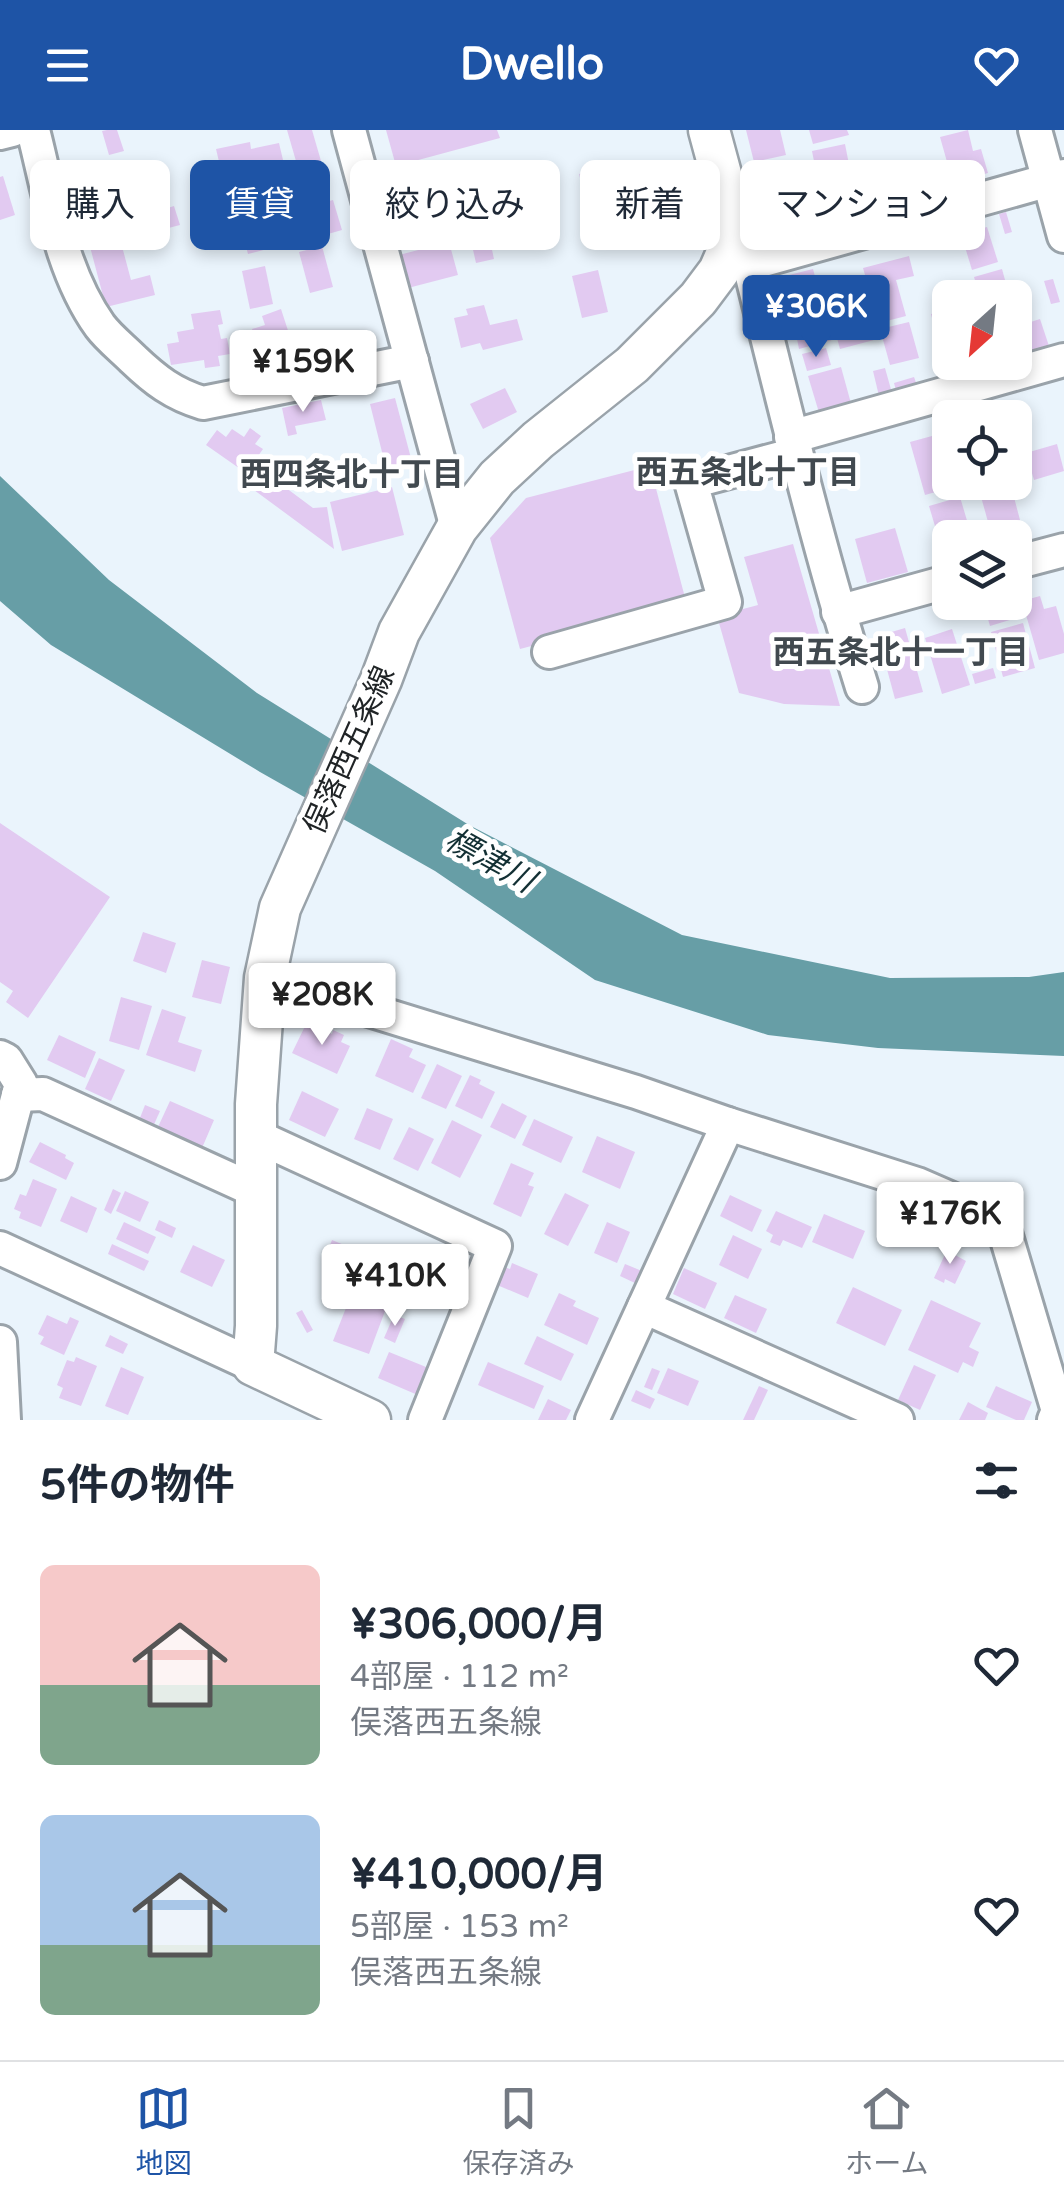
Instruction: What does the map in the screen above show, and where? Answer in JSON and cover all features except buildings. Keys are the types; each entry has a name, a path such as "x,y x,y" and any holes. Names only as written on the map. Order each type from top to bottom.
{"main road":[{"path":"708,130 725,190 737,259"},
{"name":"俣落西五条線","path":"252,1365 256,1326 256,1104 265,978 280,908 381,680 398,632 458,528 497,478 632,365 698,299 719,270 737,259"},
{"path":"252,1365 370,1420"}],"street":[{"path":"0,133 12,130"},
{"path":"33,130 77,288 102,328 153,378 179,396 204,403 412,361"},
{"path":"348,130 458,528"},
{"path":"1035,130 1056,178 1064,236"},
{"path":"862,686 737,259 1056,178"},
{"path":"549,652 724,602 691,482 1064,360"},
{"path":"1032,558 1064,550"},
{"path":"838,612 932,586"},
{"path":"265,978 636,1092 917,1184 976,1210 998,1223 1006,1236 1058,1417"},
{"path":"0,1058 6,1060 21,1084 0,1163"},
{"path":"18,1094 43,1094 256,1191"},
{"path":"592,1420 728,1124"},
{"path":"256,1136 495,1246 425,1420"},
{"path":"0,1248 252,1365"},
{"path":"644,1307 897,1420"},
{"path":"0,1342 4,1420"}],"water":[{"name":"標津川","path":"0,476 109,580 257,693 469,825 682,935 890,978 1029,977 1064,972 1064,1056 878,1048 768,1035 595,980 435,871 260,772 51,645 0,601"}],"district":[{"name":"西五条北十丁目","path":"748,472"},
{"name":"西四条北十丁目","path":"352,474"},
{"name":"西五条北十一丁目","path":"901,652"}]}
